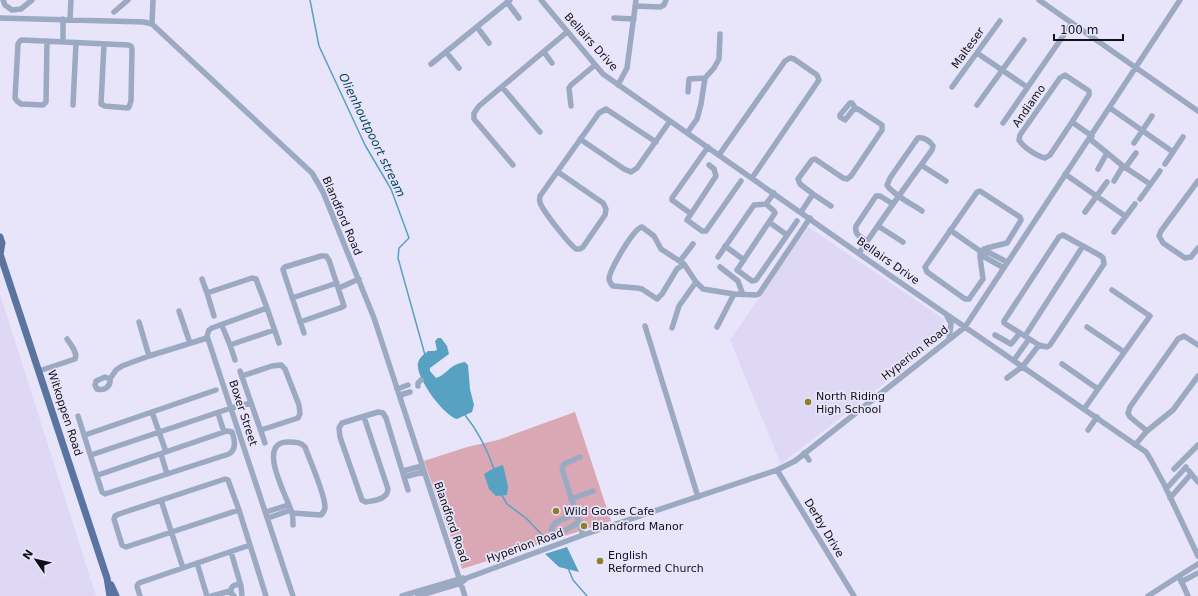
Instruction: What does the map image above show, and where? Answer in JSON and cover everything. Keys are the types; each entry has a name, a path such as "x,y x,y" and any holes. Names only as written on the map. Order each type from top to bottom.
{"main road":[{"name":"Witkoppen Road","path":"0,237 2,243 0,255 107,578 116,596"},
{"name":"Witkoppen Road","path":"107,578 110,596"}],"street":[{"path":"3,0 4,5 12,10 21,9 32,0"},
{"path":"70,19 71,0"},
{"path":"114,12 128,0"},
{"path":"0,18 70,19 144,22 152,24 153,0"},
{"name":"Bellairs Drive","path":"541,0 603,74 944,313 1084,408 1149,456 1198,556"},
{"path":"618,84 627,68 635,3 660,7 664,5 666,0"},
{"path":"1039,0 1198,111"},
{"name":"Hyperion Road","path":"418,596 583,535 791,464 949,338 965,327 1180,0"},
{"path":"431,64 477,28 508,1 519,18"},
{"path":"614,18 634,19"},
{"path":"63,19 63,42"},
{"name":"Malteser","path":"952,87 1000,21"},
{"path":"1003,123 1072,23"},
{"name":"Blandford Road","path":"152,24 312,173 323,192 374,318 422,469 465,596"},
{"path":"477,28 489,43"},
{"path":"513,165 474,119 473,116 475,111 567,32"},
{"path":"687,133 697,119 705,78 714,68 719,59 720,34"},
{"path":"47,42 46,102 43,105 20,103 15,98 19,42 22,40 128,45 132,47 131,101 128,108 105,106 101,104 104,44"},
{"path":"977,105 1024,40"},
{"path":"73,105 76,43"},
{"path":"446,52 459,68"},
{"path":"544,52 552,63"},
{"path":"977,53 1027,87"},
{"path":"719,156 785,60 794,58 817,75 819,80 752,178"},
{"path":"571,106 569,88 595,64"},
{"name":"Andiamo","path":"1065,75 1087,88 1090,93 1072,122 1050,155 1045,158 1039,156 1023,145 1019,140 1020,134 1061,76 1065,75"},
{"path":"688,92 689,76 705,78"},
{"path":"502,87 540,132"},
{"path":"1110,108 1173,152"},
{"path":"558,172 605,206 605,215 583,247 580,249 576,250 569,244 540,204 540,196 580,139 599,113 606,109 656,142"},
{"path":"831,206 813,194 798,181 812,160 815,159 845,179 850,178 882,130 882,125 856,109"},
{"path":"1134,143 1152,116"},
{"path":"580,139 630,172 637,168 670,121"},
{"path":"1072,122 1124,167 1150,184"},
{"path":"859,253 899,195 932,150 933,146 925,138 921,137 915,142 888,182 888,187 899,195 922,211"},
{"path":"1165,164 1183,137"},
{"path":"690,213 672,200 672,198 708,148"},
{"path":"1098,169 1107,152"},
{"path":"1114,181 1136,153"},
{"path":"709,165 714,168 716,176 687,218 687,221 702,232 705,232 741,181"},
{"path":"921,165 946,181"},
{"path":"1140,199 1160,171"},
{"path":"1065,174 1125,216"},
{"path":"1198,181 1161,230 1159,236 1163,243 1185,258 1191,257 1198,248"},
{"path":"1085,212 1107,182"},
{"path":"982,191 1020,217 1021,220 1007,243 987,248 983,252 980,257 984,279 969,299 965,299 927,272 925,267 950,230 977,192 982,191"},
{"path":"766,204 774,193"},
{"path":"801,212 813,194"},
{"path":"867,241 857,234 855,229 857,223 876,196 880,196 893,204"},
{"path":"718,257 754,205 766,204 775,211 737,270 754,282 797,221"},
{"path":"1114,232 1135,204"},
{"path":"693,244 682,262 677,269 662,294 657,299 642,289 613,286 610,284 609,278 618,258 638,228 642,227 654,236 661,249 682,262 696,282 703,289 734,294 756,295 759,294 810,218"},
{"path":"769,222 787,235"},
{"path":"878,226 902,242"},
{"path":"950,230 1004,268"},
{"path":"1063,235 1104,258 1104,264 1050,345 1047,347 1038,345 1025,336 1004,323 1004,319 1059,237 1063,235"},
{"path":"725,246 744,260"},
{"path":"1014,360 1025,336 1083,246"},
{"path":"983,252 1007,262"},
{"path":"300,322 344,306 345,304 329,260 326,256 321,256 283,269 292,298 300,322 304,333"},
{"path":"720,267 738,281 743,295"},
{"path":"207,293 255,278 258,282 279,343"},
{"path":"202,279 214,316"},
{"path":"292,298 359,279"},
{"path":"672,328 679,306 696,282"},
{"path":"1084,408 1150,316 1112,290"},
{"path":"717,327 734,294"},
{"path":"110,379 119,368 149,356 207,338 209,330 212,328 267,308"},
{"path":"179,311 190,344"},
{"path":"944,313 951,324 949,338"},
{"path":"138,322 149,356"},
{"path":"645,326 698,497"},
{"path":"1087,327 1124,352"},
{"path":"224,328 235,360"},
{"path":"230,345 274,330"},
{"path":"995,335 1011,344 1025,336"},
{"path":"1148,431 1128,415 1130,407 1178,339 1184,336 1198,345"},
{"name":"Boxer Street","path":"207,338 293,596"},
{"path":"39,371 75,359 76,353 67,339"},
{"path":"1007,378 1023,366 1038,345"},
{"path":"1062,364 1098,389"},
{"path":"261,430 298,418 300,414 299,405 284,367 281,365 241,374 251,403 261,430 266,443"},
{"path":"1135,445 1148,431 1173,410 1198,376"},
{"path":"418,386 418,383 422,380"},
{"path":"397,389 408,386"},
{"path":"84,435 216,390"},
{"path":"400,397 410,392"},
{"path":"91,454 231,408 251,403"},
{"path":"152,412 159,432 167,474"},
{"path":"364,417 388,489 388,494 384,498 366,502 360,497 339,428 342,424 379,412 384,415 408,490"},
{"path":"218,413 224,432"},
{"path":"78,416 98,475 102,492 105,494 231,453 235,444 234,437 230,431 224,432 98,475"},
{"path":"1088,430 1097,418"},
{"path":"267,515 290,509 319,516 323,514 325,508 323,497 306,447 298,442 281,443 276,447 273,453 274,465 290,509 293,525"},
{"path":"1174,469 1198,446"},
{"path":"804,453 809,460"},
{"path":"580,457 564,464 562,469 583,535"},
{"path":"1182,461 1198,482"},
{"path":"1166,489 1186,467"},
{"path":"404,474 422,469"},
{"name":"Derby Drive","path":"777,470 854,596"},
{"path":"1170,498 1191,474"},
{"path":"239,510 127,547 122,544 114,519 115,516 227,479 230,482 239,510 250,546 266,596"},
{"path":"571,499 593,491"},
{"path":"161,500 183,568"},
{"path":"576,513 555,522 551,527 552,531 559,534 579,522"},
{"path":"140,596 137,586 139,583 250,546"},
{"path":"231,552 241,586 242,596"},
{"path":"197,563 207,596"},
{"path":"1180,579 1198,564"},
{"path":"1148,596 1180,579 1198,573"},
{"path":"1180,579 1188,596"},
{"name":"Hyperion Road","path":"402,596 460,581"},
{"path":"212,596 232,593 232,587 235,584 241,586"}],"shaded area":[{"name":"North Riding High School","path":"808,227 945,320 941,339 781,464 730,340"},
{"path":"0,294 96,596 0,596"},
{"path":"575,412 611,521 462,569 424,461 467,447 498,440"}],"water":[{"path":"438,338 441,338 447,346 449,354 430,368 430,371 436,378 443,375 455,365 465,362 468,365 470,389 474,405 472,412 457,419 451,416 438,404 426,386 418,369 419,359 422,356 428,351 437,350 435,341"},
{"path":"503,465 508,486 507,495 496,496 489,489 484,474"},
{"path":"567,547 579,572 559,567 545,554"}],"waterway":[{"name":"Olienhoutpoort stream","path":"310,0 319,46 365,145 391,189 409,238 399,248 398,258 425,355"},
{"name":"Olienhoutpoort stream","path":"465,415 482,440 494,469"},
{"name":"Olienhoutpoort stream","path":"501,494 507,504 527,519 546,539"},
{"name":"Olienhoutpoort stream","path":"568,568 573,580 587,596"}],"place":[{"name":"North Riding High School","path":"808,402"},
{"name":"Wild Goose Cafe","path":"556,511"},
{"name":"Blandford Manor","path":"584,526"},
{"name":"English Reformed Church","path":"600,561"}]}
